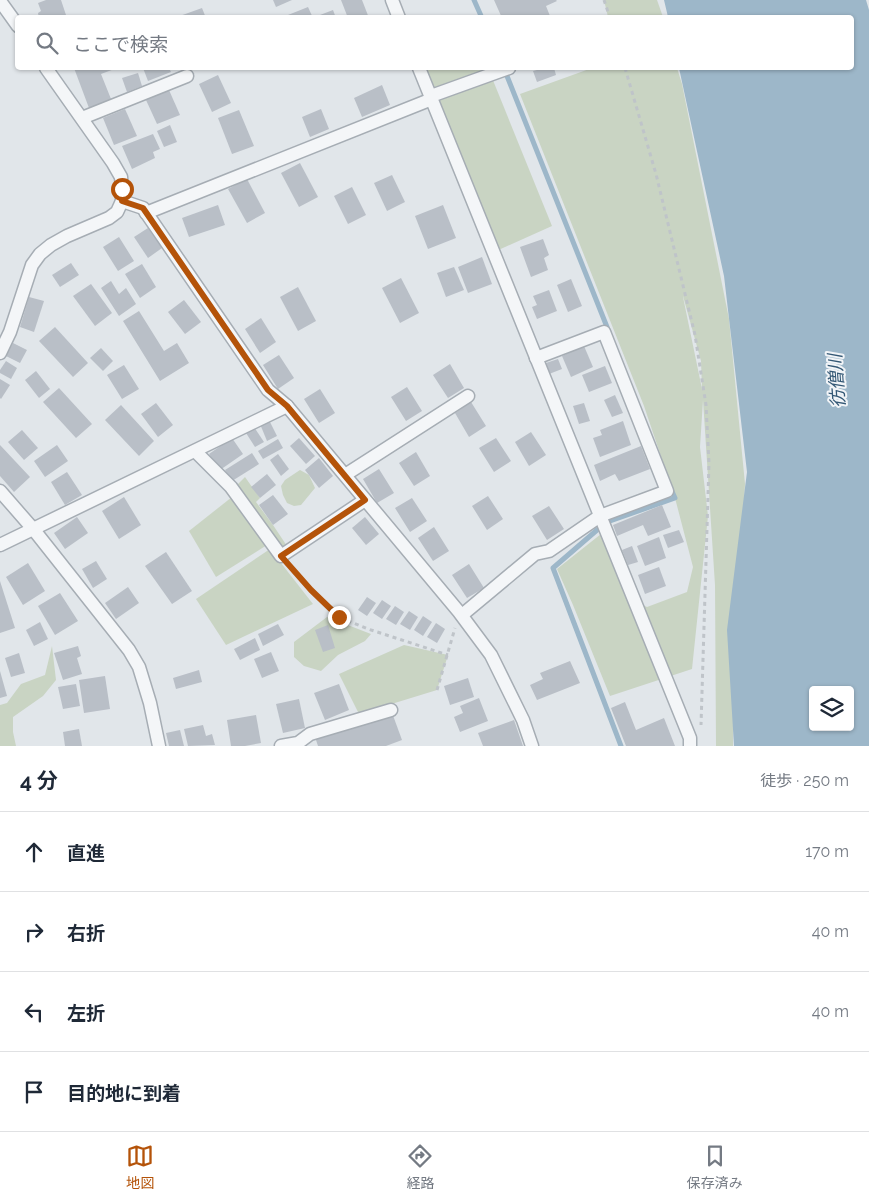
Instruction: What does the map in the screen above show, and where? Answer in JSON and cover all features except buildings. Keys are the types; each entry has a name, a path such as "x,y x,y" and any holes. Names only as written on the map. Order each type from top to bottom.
{"street":[{"path":"392,0 398,15"},
{"path":"0,1 15,22"},
{"path":"0,353 10,332 32,265 40,254 67,236 109,218 117,212 122,201 121,177 47,70"},
{"path":"420,70 690,738 690,746"},
{"path":"146,212 504,70"},
{"path":"82,118 187,76"},
{"path":"122,201 143,208 268,390 287,406 460,614 491,655 523,720 532,746"},
{"path":"460,614 535,554 549,551 600,516 667,491 604,332 536,358"},
{"path":"345,476 468,396"},
{"path":"0,545 287,406"},
{"path":"195,451 230,487 281,556 365,500"},
{"path":"0,491 34,530 129,650 139,667 150,703 159,746"},
{"path":"280,746 298,743 310,734 391,710"}],"path":[{"path":"604,0 609,15"},
{"path":"627,70 659,183 695,335 706,405 709,463 701,726"},
{"path":"281,556 311,590 339,617 448,654"},
{"path":"436,690 460,614"}],"green space":[{"path":"604,0 657,0 662,15 608,15"},
{"path":"425,70 489,70 552,226 494,252"},
{"path":"586,70 678,70 682,84 729,319 745,484 733,746 716,746 715,585 703,400 700,447 708,516 692,669 610,696 557,569 601,534 627,597 647,607 687,592 693,567 675,498 644,406 520,94","holes":["683,296 701,361 702,389"]},
{"path":"300,470 309,475 315,488 301,505 294,506 287,503 281,486 285,480"},
{"path":"245,477 260,498 256,502 287,546 281,556 236,486"},
{"path":"232,497 267,545 216,577 189,531"},
{"path":"270,549 313,604 226,645 196,599"},
{"path":"327,617 371,634 365,641 338,655 321,671 304,666 294,657 294,642"},
{"path":"404,645 448,655 437,690 359,714 339,674"},
{"path":"52,646 56,680 43,696 13,717 13,732 16,746 0,746 0,705 7,703 21,684 45,675"}],"water":[{"name":"彷僧川","path":"664,0 866,0 869,10 869,746 734,746 727,630 747,472 724,276 679,70 854,70 854,15 668,15"}],"waterway":[{"path":"474,0 481,15"},
{"path":"505,71 609,332"},
{"path":"621,746 553,568 610,521 675,498 670,487"}],"route":[{"path":"122,189 122,201 143,208 268,390 287,406 365,500 281,556 311,590 339,617"}]}
